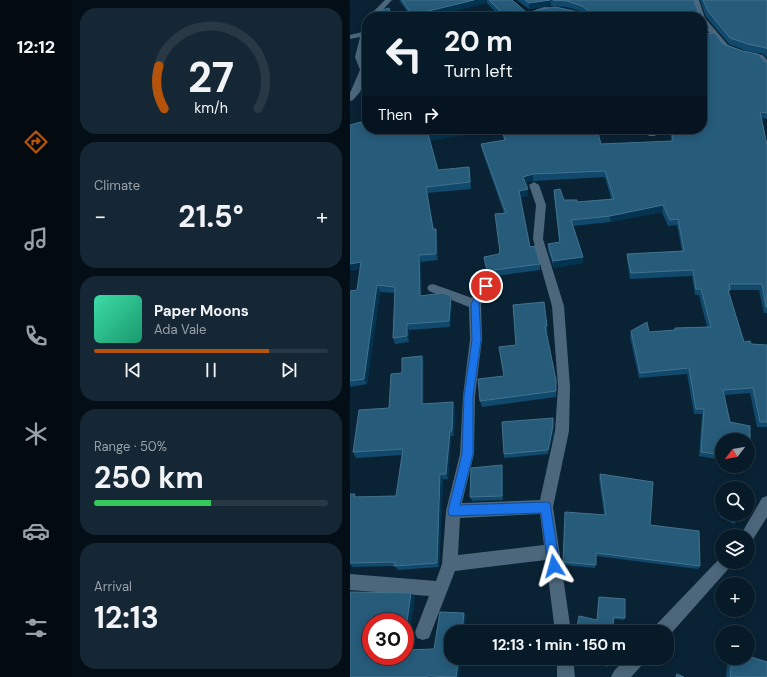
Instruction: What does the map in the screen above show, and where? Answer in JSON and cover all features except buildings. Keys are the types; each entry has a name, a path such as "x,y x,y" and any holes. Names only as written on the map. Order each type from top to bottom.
{"street":[{"path":"377,12 389,0"},
{"path":"696,0 700,12"},
{"path":"531,12 558,8 569,12"},
{"path":"707,27 712,36 725,47 760,58 767,65"},
{"path":"350,37 362,32"},
{"path":"362,45 359,57 362,65"},
{"path":"350,98 356,92 362,76"},
{"path":"534,185 541,205 538,239 558,306 564,387 562,431 546,507 562,625"},
{"path":"423,632 450,564 453,511 467,454 469,396 476,340 475,304 486,286"},
{"path":"433,288 475,304"},
{"path":"751,529 767,502"},
{"path":"453,511 546,507"},
{"path":"450,564 552,552"},
{"path":"667,625 719,569"},
{"path":"350,582 440,588"},
{"path":"565,665 566,677"},
{"path":"620,677 631,665"}],"route":[{"path":"486,286 475,304 476,340 469,396 467,454 453,511 546,507 554,566"}]}
